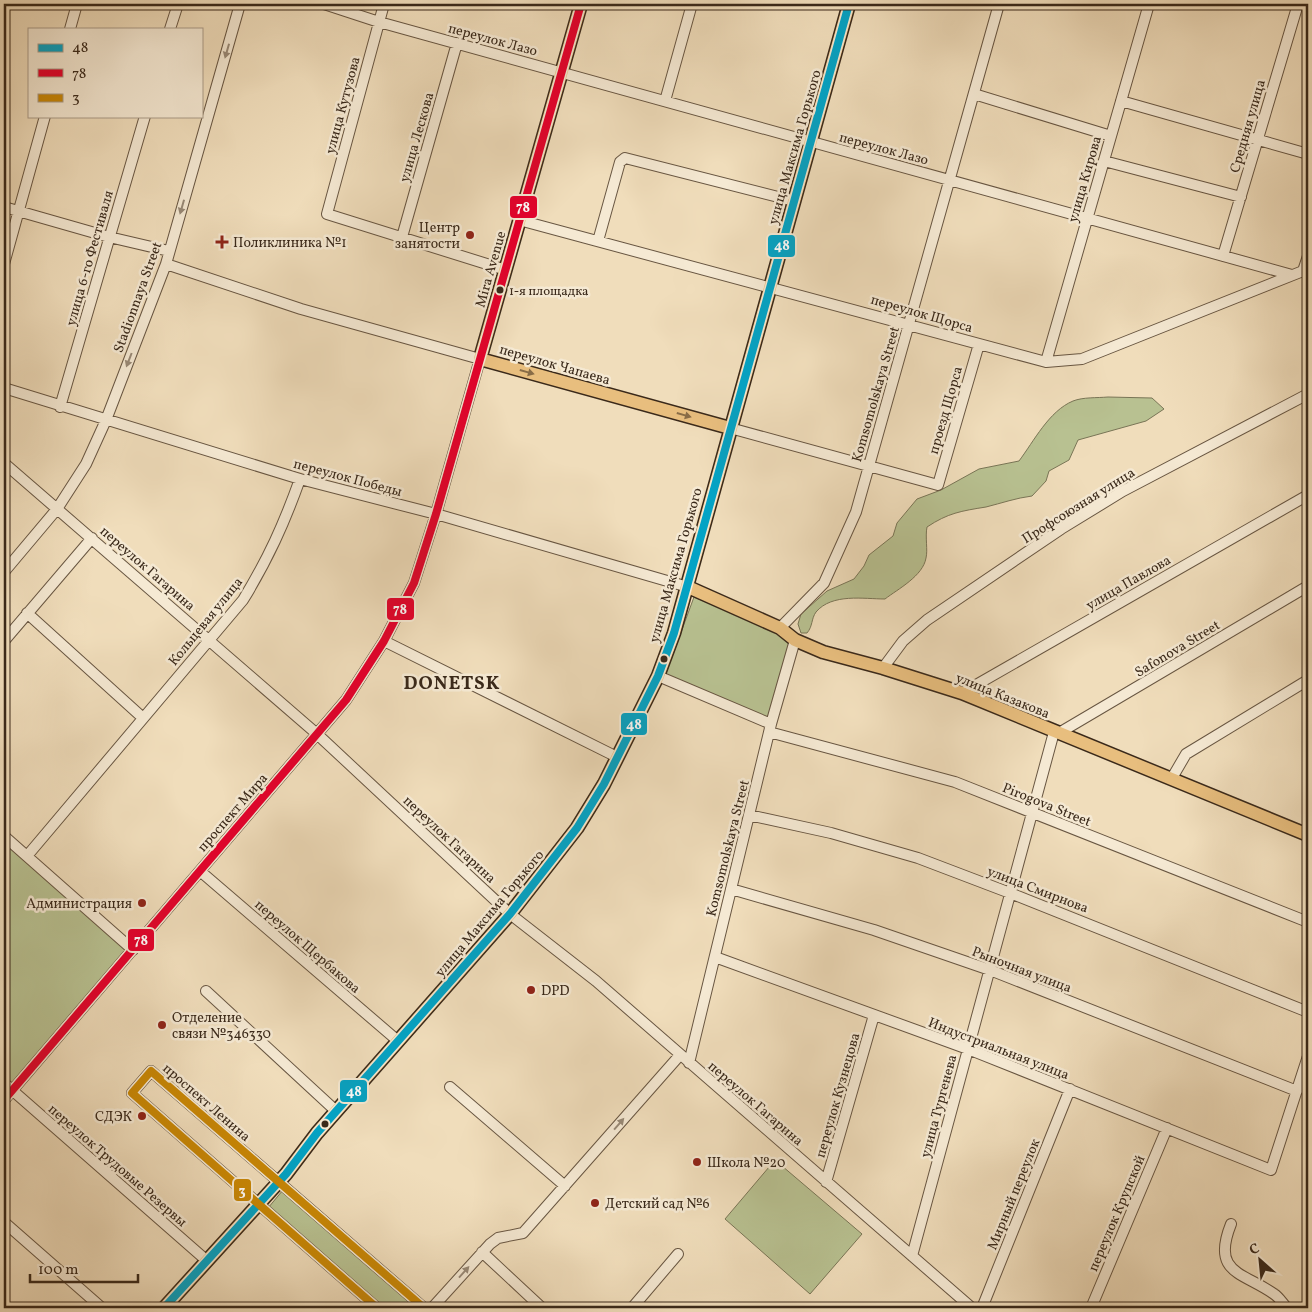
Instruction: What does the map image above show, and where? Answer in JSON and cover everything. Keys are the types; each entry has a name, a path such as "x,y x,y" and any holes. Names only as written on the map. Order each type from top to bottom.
{"main road":[{"name":"Mira Avenue","path":"480,359 581,4"},
{"name":"улица Максима Горького","path":"164,1308 278,1182 336,1112 510,914 577,828 604,784 658,676 688,587 730,428 849,4"},
{"name":"переулок Чапаева","path":"480,359 730,428"},
{"name":"улица Казакова","path":"688,587 780,628 795,640 823,652 883,668 962,693 1308,835"}],"street":[{"path":"70,28 77,4"},
{"path":"170,28 178,4"},
{"name":"Stadionnaya Street","path":"4,572 57,510 86,464 106,420 166,264 240,4"},
{"name":"переулок Лазо","path":"324,4 379,22 1292,275"},
{"name":"улица Кутузова","path":"384,4 327,214 402,237"},
{"path":"666,101 692,4"},
{"name":"Komsomolskaya Street","path":"780,628 824,583 856,512 999,4"},
{"name":"улица Кирова","path":"1046,362 1149,4"},
{"name":"Средняя улица","path":"1223,256 1298,4"},
{"name":"улица Лескова","path":"402,237 457,43"},
{"path":"974,94 1111,136"},
{"path":"1121,101 1308,154"},
{"path":"4,264 44,118"},
{"name":"улица 6-го Фестиваля","path":"60,407 144,118"},
{"path":"598,241 618,171 625,158 794,201"},
{"path":"1104,160 1241,197"},
{"path":"4,207 109,237 169,251"},
{"name":"переулок Щорса","path":"519,220 770,286 1046,362 1082,358 1306,270"},
{"path":"402,237 506,270"},
{"path":"1306,270 1308,256"},
{"name":"переулок Чапаева","path":"166,264 301,309 480,359"},
{"name":"проезд Щорса","path":"938,485 979,344"},
{"name":"Mira Avenue","path":"436,514 480,359"},
{"name":"переулок Победы","path":"4,388 60,407 300,479 436,514 688,587"},
{"name":"Профсоюзная улица","path":"883,668 903,641 927,620 1061,529 1123,491 1308,394"},
{"name":"переулок Чапаева","path":"730,428 938,485"},
{"name":"переулок Гагарина","path":"4,463 317,734 510,914 596,981 972,1308"},
{"name":"Кольцевая улица","path":"27,856 243,600 264,566 282,530 300,479"},
{"name":"улица Павлова","path":"962,693 1308,495"},
{"name":"проспект Мира","path":"4,1100 346,700 384,641 414,583 436,514"},
{"path":"4,641 92,538"},
{"name":"Safonova Street","path":"1057,733 1308,586"},
{"path":"27,614 143,718"},
{"name":"Komsomolskaya Street","path":"689,1063 770,728 795,640"},
{"path":"384,641 617,758"},
{"name":"Pirogova Street","path":"658,676 770,728 900,769 955,782 1308,922"},
{"path":"1172,778 1186,754 1308,680"},
{"name":"улица Тургенева","path":"912,1256 1032,812 1057,733"},
{"name":"улица Смирнова","path":"749,815 831,833 918,858 1308,1012"},
{"path":"4,836 133,950"},
{"name":"переулок Щербакова","path":"200,871 398,1041"},
{"name":"Рыночная улица","path":"731,889 874,930 990,970 1297,1092"},
{"name":"Индустриальная улица","path":"715,957 1070,1089 1272,1170 1297,1092"},
{"path":"206,992 336,1112"},
{"name":"переулок Кузнецова","path":"826,1182 874,1016"},
{"path":"432,1308 482,1252 498,1238 523,1233 680,1054"},
{"path":"1297,1092 1308,1056"},
{"name":"проспект Ленина","path":"377,1308 132,1093 151,1071 424,1308"},
{"name":"переулок Трудовые Резервы","path":"4,1083 206,1260"},
{"path":"450,1087 565,1186"},
{"name":"Мирный переулок","path":"982,1308 1070,1089"},
{"name":"переулок Крупской","path":"1091,1308 1167,1128"},
{"path":"4,1222 102,1308"},
{"path":"1231,1224 1224,1249 1228,1264 1239,1276 1276,1294 1287,1308"},
{"path":"482,1252 542,1308"},
{"path":"638,1306 678,1254"}],"green space":[{"path":"1108,397 1152,398 1164,409 1146,421 1078,440 1069,460 1049,471 1046,481 1032,496 955,513 935,522 927,527 927,555 924,565 909,582 885,599 849,598 831,602 816,612 807,633 801,633 798,624 801,614 827,591 854,579 864,566 869,555 893,536 897,523 917,499 941,490 979,469 1019,461 1049,419 1064,406 1081,399"},
{"path":"694,597 784,635 789,643 767,720 665,676"},
{"path":"4,843 127,950 9,1087 4,1082"},
{"path":"775,1160 862,1234 810,1294 725,1219"},
{"path":"283,1190 420,1308 384,1308 268,1208"}],"transit line":[{"name":"78","path":"4,1100 346,700 384,641 414,583 436,514 581,4"},
{"name":"48","path":"164,1308 286,1174 317,1133 510,914 577,828 604,784 658,676 674,633 849,4"},
{"name":"3","path":"377,1308 132,1093 151,1071 424,1308"}],"place":[{"name":"Центр занятости","path":"470,235"},
{"name":"Поликлиника №1","path":"222,242"},
{"name":"1-я площадка","path":"500,290"},
{"name":"Администрация","path":"142,903"},
{"name":"DPD","path":"531,990"},
{"name":"Отделение связи №346330","path":"162,1025"},
{"name":"СДЭК","path":"142,1116"},
{"name":"Школа №20","path":"697,1162"},
{"name":"Детский сад №6","path":"595,1203"}],"district":[{"name":"DONETSK","path":"452,682"}]}
